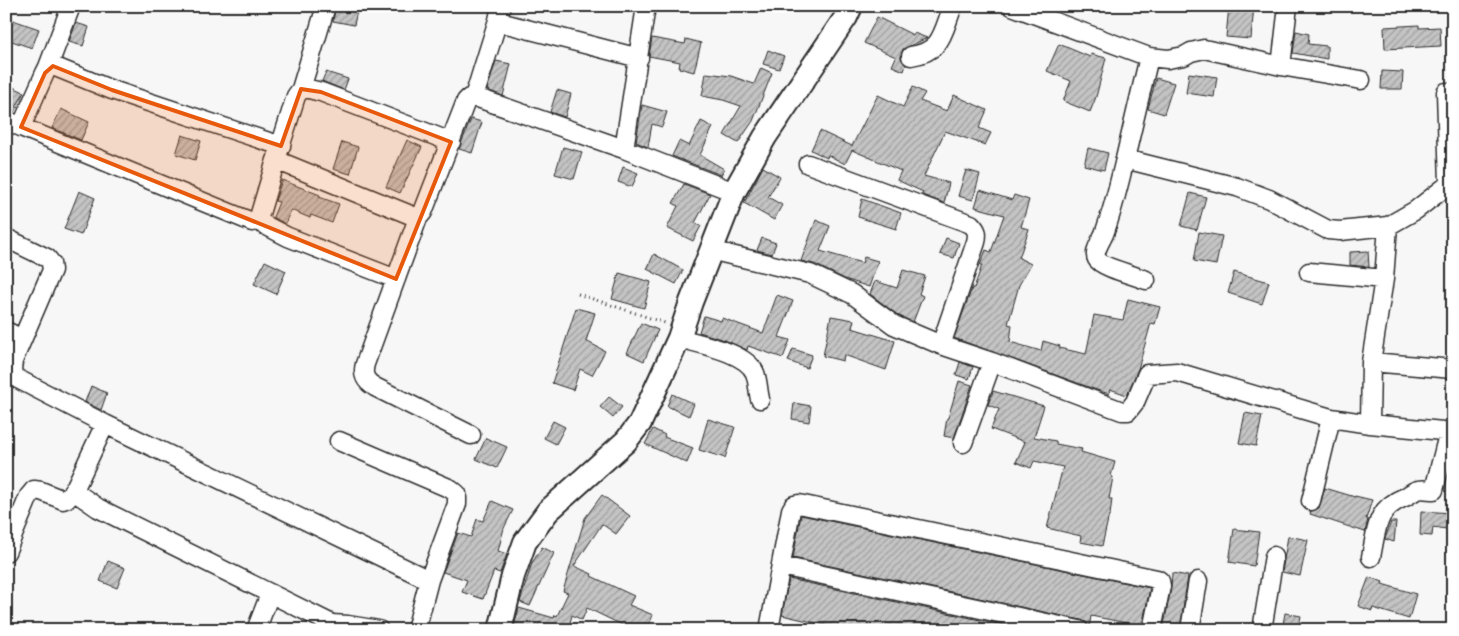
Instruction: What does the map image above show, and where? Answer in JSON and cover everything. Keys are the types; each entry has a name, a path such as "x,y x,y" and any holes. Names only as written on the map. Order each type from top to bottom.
{"street":[{"path":"71,6 48,67 14,124 247,221 256,221 288,238 396,279"},
{"path":"256,221 260,217 296,96 301,89 326,6"},
{"path":"624,149 646,6"},
{"path":"500,630 513,576 525,542 548,510 626,440 640,423 681,334 710,250 734,192 765,137 851,6"},
{"path":"911,56 934,48 953,6"},
{"path":"1012,6 1149,57 1168,59 1204,49 1281,66 1361,80"},
{"path":"1281,66 1288,6"},
{"path":"500,13 503,23 639,58"},
{"path":"474,97 500,13"},
{"path":"1146,280 1105,265 1096,258 1097,250 1110,219 1149,57"},
{"path":"48,67 57,67 112,90 279,153 418,218"},
{"path":"301,89 321,92 451,142"},
{"path":"1125,159 1237,187 1269,199 1328,230 1340,231 1388,226 1416,210 1451,182 1446,92"},
{"path":"471,435 375,387 365,378 365,364 418,218 451,142 466,101 474,97 624,149 734,192"},
{"path":"808,164 971,224 976,229 976,242 942,345"},
{"path":"1370,424 1371,362 1384,279 1388,226"},
{"path":"6,238 48,258 52,270 13,361 12,370 14,377 105,424 429,580"},
{"path":"710,250 810,274 852,294 894,325 942,345 1122,411 1128,411 1135,402 1147,374 1177,372 1331,418 1451,432 1434,490 1417,489 1409,496 1395,501 1387,508 1380,516 1371,557"},
{"path":"1309,272 1384,279"},
{"path":"6,331 22,339"},
{"path":"681,334 723,350 748,363 755,372 760,400"},
{"path":"963,443 992,362"},
{"path":"1371,362 1453,369"},
{"path":"1311,501 1331,418"},
{"path":"6,552 29,496 34,490 63,500 68,498 75,488 105,424"},
{"path":"339,441 456,492 457,504 429,580 416,630"},
{"path":"75,488 76,494 98,508 270,594 330,627 348,625 379,630"},
{"path":"770,630 791,510 794,505 799,504 1156,579 1160,581 1161,586 1152,630"},
{"path":"1262,630 1274,556"},
{"path":"781,566 1079,630"},
{"path":"1190,630 1198,581"},
{"path":"256,630 270,594"}],"path":[{"path":"578,294 681,334"}],"highlighted area":[{"path":"53,66 112,90 281,146 301,89 321,92 451,142 396,279 21,127 45,73"}],"building":[{"path":"336,6 358,6 354,25 333,21"},
{"path":"1229,6 1254,6 1251,39 1226,37"},
{"path":"877,17 913,35 914,33 927,38 903,49 901,58 906,65 904,71 892,66 896,57 864,43"},
{"path":"13,20 39,29 32,48 6,39"},
{"path":"76,23 89,27 83,46 69,42"},
{"path":"1419,25 1419,28 1440,27 1441,46 1385,49 1384,27"},
{"path":"1296,31 1309,34 1308,44 1327,46 1327,59 1293,53"},
{"path":"652,38 685,44 686,39 701,43 694,72 679,68 680,62 649,56"},
{"path":"1059,44 1090,57 1091,54 1106,58 1090,112 1063,101 1071,81 1047,71"},
{"path":"768,50 784,56 779,69 763,64"},
{"path":"496,61 511,64 503,96 487,90"},
{"path":"761,68 772,73 753,121 738,143 724,135 741,106 702,96 706,73 731,76 754,84"},
{"path":"1382,71 1403,72 1402,89 1381,89"},
{"path":"326,72 348,79 344,90 322,81"},
{"path":"1189,73 1217,77 1214,97 1186,93"},
{"path":"1156,78 1174,83 1164,114 1148,109"},
{"path":"6,84 24,92 14,112 6,110"},
{"path":"913,87 925,93 920,101 947,111 954,95 987,110 979,128 991,133 985,145 945,131 924,176 949,183 944,203 922,195 923,192 897,180 901,171 852,150 845,164 828,155 827,158 811,150 820,131 852,146 878,95 903,107"},
{"path":"557,90 571,94 565,117 550,112"},
{"path":"642,105 667,112 662,127 652,124 648,147 636,142"},
{"path":"61,109 89,122 81,140 52,128"},
{"path":"471,119 482,122 472,153 459,149"},
{"path":"701,121 713,127 700,155 724,169 721,175 672,156 679,141 689,146"},
{"path":"182,135 201,141 195,160 176,154"},
{"path":"407,140 422,147 400,193 386,187"},
{"path":"342,142 358,147 350,174 333,169"},
{"path":"563,147 582,152 574,179 555,174"},
{"path":"1088,148 1108,153 1104,170 1084,165"},
{"path":"623,167 638,173 632,187 618,182"},
{"path":"763,167 780,177 768,197 782,205 774,220 744,203"},
{"path":"966,170 980,174 973,200 958,196"},
{"path":"282,180 339,204 332,223 311,215 310,218 291,210 285,224 273,217 279,202 275,201"},
{"path":"684,184 710,194 695,223 701,226 693,241 667,228 678,206 673,203"},
{"path":"980,190 1012,200 1014,195 1029,200 1021,227 1029,229 1019,258 1031,264 1019,285 1008,324 1012,325 1010,342 1041,351 1043,341 1060,346 1059,348 1086,354 1094,315 1123,320 1128,299 1160,307 1155,324 1151,323 1138,369 1127,395 1110,389 1109,394 954,338 972,288 974,288 986,250 991,252 1004,215 975,207"},
{"path":"79,191 95,198 81,235 64,229"},
{"path":"1190,193 1206,197 1197,230 1181,226"},
{"path":"862,199 901,213 896,229 858,217"},
{"path":"816,220 830,226 820,251 862,263 864,257 878,261 869,287 845,279 814,264 801,261"},
{"path":"1199,232 1222,236 1216,265 1194,261"},
{"path":"762,238 776,243 772,254 757,250"},
{"path":"946,238 959,243 954,258 940,254"},
{"path":"1368,251 1369,267 1350,265 1350,252"},
{"path":"654,254 683,270 676,284 647,269"},
{"path":"265,261 286,271 276,294 254,284"},
{"path":"903,270 925,276 919,294 923,296 913,322 899,316 870,294 875,281 897,288"},
{"path":"1234,272 1269,282 1262,304 1228,293"},
{"path":"619,273 651,282 644,308 612,299"},
{"path":"777,295 793,301 779,337 790,340 783,358 748,346 747,350 725,340 699,332 704,316 721,321 722,318 763,333"},
{"path":"576,308 595,313 586,341 605,351 592,375 580,369 573,390 552,383"},
{"path":"831,316 854,320 852,328 895,341 886,370 844,355 843,361 823,356"},
{"path":"641,323 658,330 644,361 627,353"},
{"path":"793,349 812,355 807,368 788,361"},
{"path":"960,362 973,367 969,379 956,375"},
{"path":"959,381 972,385 954,438 944,436 947,418"},
{"path":"91,386 107,393 101,410 85,402"},
{"path":"993,391 1044,406 1034,437 1082,449 1081,452 1115,462 1111,476 1113,477 1109,499 1112,499 1110,515 1102,546 1080,542 1081,536 1047,528 1063,467 1034,461 1031,468 1016,462 1025,442 991,429 999,409 988,405"},
{"path":"672,394 694,404 689,416 667,406"},
{"path":"609,397 622,407 613,418 600,407"},
{"path":"794,403 811,406 809,422 792,419"},
{"path":"1245,413 1262,416 1256,446 1239,443"},
{"path":"708,419 735,427 725,458 699,450"},
{"path":"553,421 565,427 556,444 544,438"},
{"path":"653,429 665,435 664,437 693,448 687,463 645,444"},
{"path":"486,438 507,447 497,468 476,459"},
{"path":"1325,488 1372,500 1366,519 1368,519 1365,532 1310,514 1311,511 1319,508"},
{"path":"602,495 630,516 616,534 602,524 574,566 634,596 629,605 653,615 647,630 636,630 587,608 582,620 572,615 570,623 582,626 581,630 522,630 514,627 519,608 554,618 555,615 557,616 568,593 563,591 585,518"},
{"path":"492,501 513,510 504,528 498,551 507,554 500,573 494,571 483,599 462,592 467,580 443,572 458,533 471,537 477,519 483,521"},
{"path":"1421,511 1453,513 1453,530 1433,527 1432,536 1420,535"},
{"path":"801,515 1150,588 1142,626 1091,616 1089,629 1086,622 1081,620 793,558"},
{"path":"1391,522 1396,522 1394,542 1385,539"},
{"path":"1234,529 1259,532 1254,566 1229,562"},
{"path":"1288,536 1308,540 1300,576 1282,572"},
{"path":"542,547 554,553 530,606 520,602 532,563"},
{"path":"108,561 125,568 117,588 100,581"},
{"path":"1172,573 1188,576 1180,629 1163,630 1171,588"},
{"path":"1369,577 1383,582 1382,584 1416,594 1409,619 1373,608 1372,611 1358,606"},
{"path":"789,579 1027,630 847,630 782,615"},
{"path":"1285,613 1301,616 1298,630 1282,630"}]}
